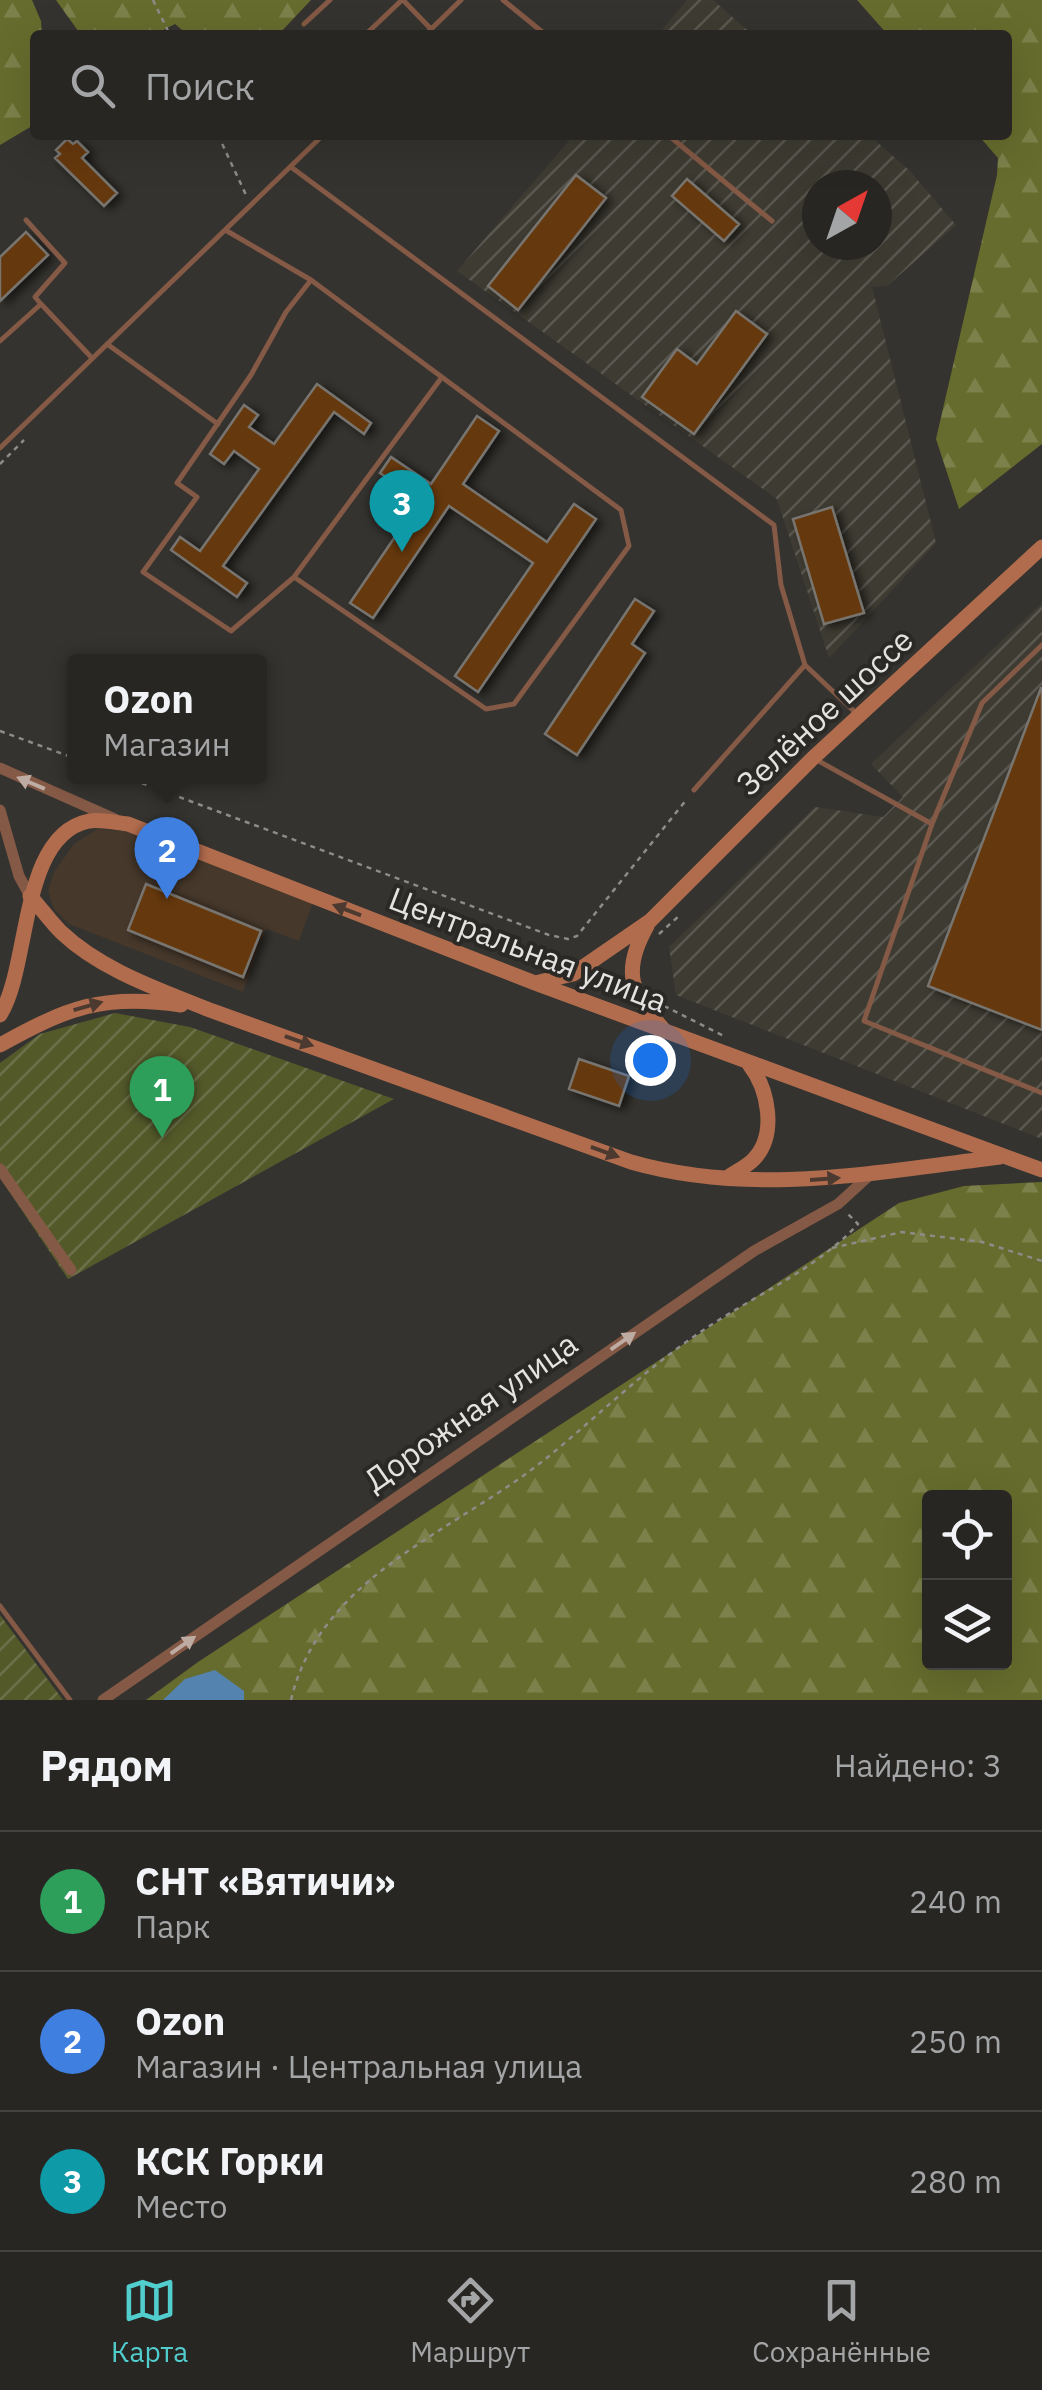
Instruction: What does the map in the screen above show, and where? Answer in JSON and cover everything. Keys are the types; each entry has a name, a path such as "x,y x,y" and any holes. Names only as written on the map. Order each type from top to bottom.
{"main road":[{"name":"Зелёное шоссе","path":"654,928 813,758 1042,547"},
{"path":"0,1015 11,997 30,896 40,868 65,832 90,821 128,824"},
{"name":"Центральная улица","path":"128,824 535,983 1042,1170"},
{"path":"30,896 62,933 98,960 207,1009 631,1162 674,1174 832,1180 1006,1156"},
{"path":"535,983 573,974 654,928"},
{"path":"654,928 637,943 632,976 646,1010 667,1032"},
{"path":"0,1046 53,1016 106,1001 143,1000 207,1009"},
{"path":"727,1178 755,1158 768,1124 762,1080 749,1064"}],"street":[{"name":"Центральная улица","path":"0,768 128,824"},
{"path":"0,810 30,896"},
{"name":"Дорожная улица","path":"103,1700 754,1251 838,1204 872,1173"},
{"path":"3,1178 71,1270"}],"lane":[{"path":"304,24 330,0"},
{"path":"370,30 403,0 432,29 461,0"},
{"path":"503,0 540,30"},
{"path":"0,448 319,140"},
{"path":"674,140 772,221"},
{"path":"290,167 774,525 781,584 805,665 859,716"},
{"path":"26,220 65,263 34,297 92,358"},
{"path":"227,231 311,280 621,510 629,546 514,704 486,710 294,578"},
{"path":"311,280 286,312 252,374 177,483 196,498 144,572 231,632 294,578 442,377"},
{"path":"0,341 41,304"},
{"path":"107,344 218,424"},
{"path":"1042,645 982,703 932,824 864,1021 1042,1093"},
{"path":"694,790 805,665"},
{"path":"813,758 932,824"},
{"path":"0,1606 70,1700"}],"path":[{"path":"152,0 167,30"},
{"path":"220,140 251,206"},
{"path":"0,730 67,755"},
{"path":"144,784 568,939 577,936 694,790"},
{"path":"654,928 680,915"},
{"path":"662,1006 733,1041"},
{"path":"291,1700 305,1654 317,1633 376,1574 540,1463 700,1332 830,1248 858,1224 838,1204"},
{"path":"830,1248 902,1232 982,1242 1042,1260"}],"shaded area":[{"path":"687,0 713,0 747,30 662,30"},
{"path":"570,140 875,140 909,170 956,225 887,286 872,287 936,543 829,658 777,499 457,271"},
{"path":"1042,603 1042,1139 676,995 669,947 815,807 883,817 903,797 871,764"},
{"path":"97,829 125,831 313,902 299,941 266,929 243,992 69,924 54,909 48,891 54,872 74,844"}],"green space":[{"path":"0,0 32,0 42,30 30,30 30,127 0,145"},
{"path":"56,0 311,0 283,30 182,30 175,24 164,30 77,30"},
{"path":"857,0 1042,0 1042,444 959,509 936,439 997,175 998,158 982,140 1012,140 1012,30 884,30"},
{"path":"115,1013 190,1027 394,1099 68,1279 0,1178 0,1063 40,1034"},
{"path":"1042,1182 1042,1700 146,1700 198,1662 899,1203 964,1186"},
{"path":"0,1615 63,1700 0,1700"}],"water":[{"path":"215,1670 244,1691 244,1700 163,1700 185,1679"}],"building":[{"path":"66,140 73,144 77,141 88,152 82,158 117,193 104,206 55,158 60,154 56,150"},
{"path":"576,175 606,198 518,310 488,286"},
{"path":"687,179 739,224 724,241 672,196"},
{"path":"26,232 48,255 0,301 0,257"},
{"path":"736,311 767,334 694,434 642,397 677,349 697,364"},
{"path":"317,384 371,423 364,434 334,412 223,566 247,583 237,597 171,550 180,537 200,551 259,469 234,451 224,464 210,454 244,405 258,415 249,427 274,444"},
{"path":"477,416 499,431 463,484 547,542 574,504 596,519 478,692 455,676 533,563 449,506 373,618 350,603 420,500 380,473 391,457 431,484"},
{"path":"832,507 864,613 824,624 793,519"},
{"path":"635,599 654,611 632,644 645,653 577,755 545,734"},
{"path":"1042,688 1042,1030 928,986"},
{"path":"146,884 261,931 243,977 128,930"},
{"path":"579,1059 629,1076 619,1106 569,1089"}],"place":[{"name":"КСК Горки","path":"402,552"},
{"name":"Ozon","path":"167,899"},
{"name":"СНТ «Вятичи»","path":"162,1138"}]}
